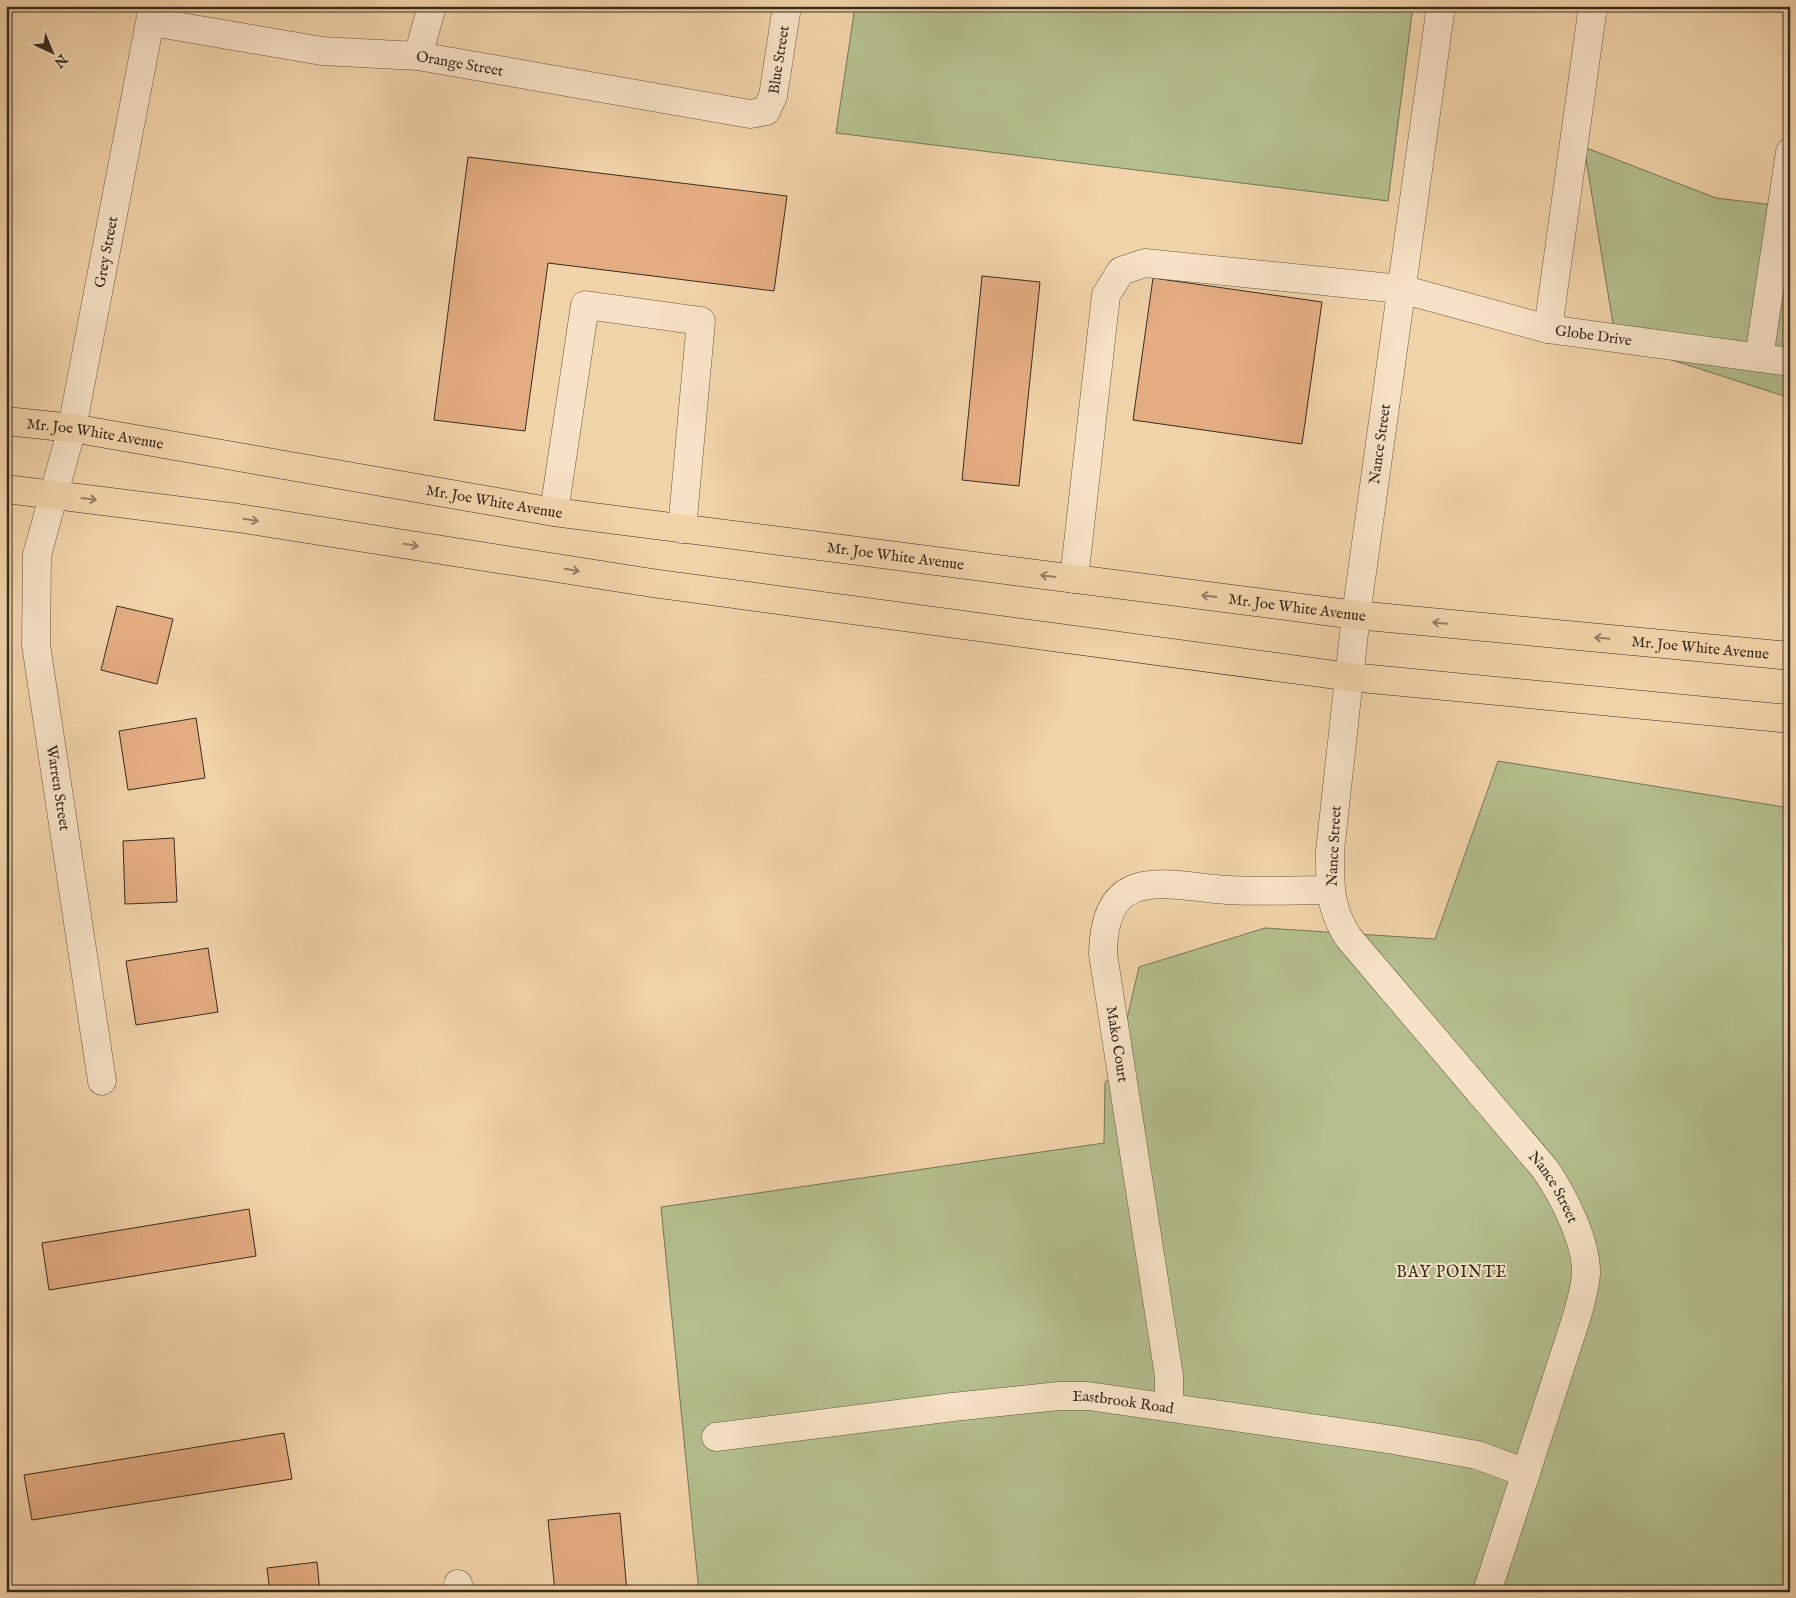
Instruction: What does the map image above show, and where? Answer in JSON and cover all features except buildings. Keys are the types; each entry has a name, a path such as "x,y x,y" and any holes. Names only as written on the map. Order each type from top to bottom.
{"main road":[{"name":"Mr. Joe White Avenue","path":"6,422 72,428 554,512 682,529 1356,615 1790,656"},
{"path":"6,488 238,518 652,583 1350,677 1790,719"}],"street":[{"path":"418,56 432,6"},
{"name":"Blue Street","path":"766,111 773,96 787,6"},
{"name":"Nance Street","path":"1441,6 1356,615 1330,851 1330,890 1338,920 1348,937 1545,1169 1558,1187 1576,1232 1586,1272 1583,1297 1487,1592"},
{"path":"1548,329 1593,6"},
{"name":"Orange Street","path":"152,14 322,50 418,56 750,114 766,111"},
{"name":"Grey Street","path":"53,495 72,428 152,14"},
{"path":"1759,358 1790,152"},
{"name":"Globe Drive","path":"1074,579 1106,295 1121,271 1145,263 1401,289 1548,329 1790,362"},
{"path":"554,512 585,305 701,321 682,529"},
{"name":"Warren Street","path":"53,495 37,556 36,645 102,1081"},
{"name":"Mako Court","path":"1169,1406 1169,1376 1103,954 1104,930 1108,914 1123,895 1148,884 1162,883 1229,890 1330,890"},
{"name":"Eastbrook Road","path":"716,1437 1059,1396 1088,1396 1169,1406 1394,1440 1477,1455 1526,1472"}],"green space":[{"path":"855,6 1413,6 1388,201 836,133"},
{"path":"1584,147 1716,198 1790,207 1790,398 1616,342"},
{"path":"1498,761 1790,808 1790,1592 699,1592 661,1207 1104,1143 1105,1082 1114,1075 1139,967 1265,928 1435,939"}],"district":[{"name":"BAY POINTE","path":"1452,1273"}]}
